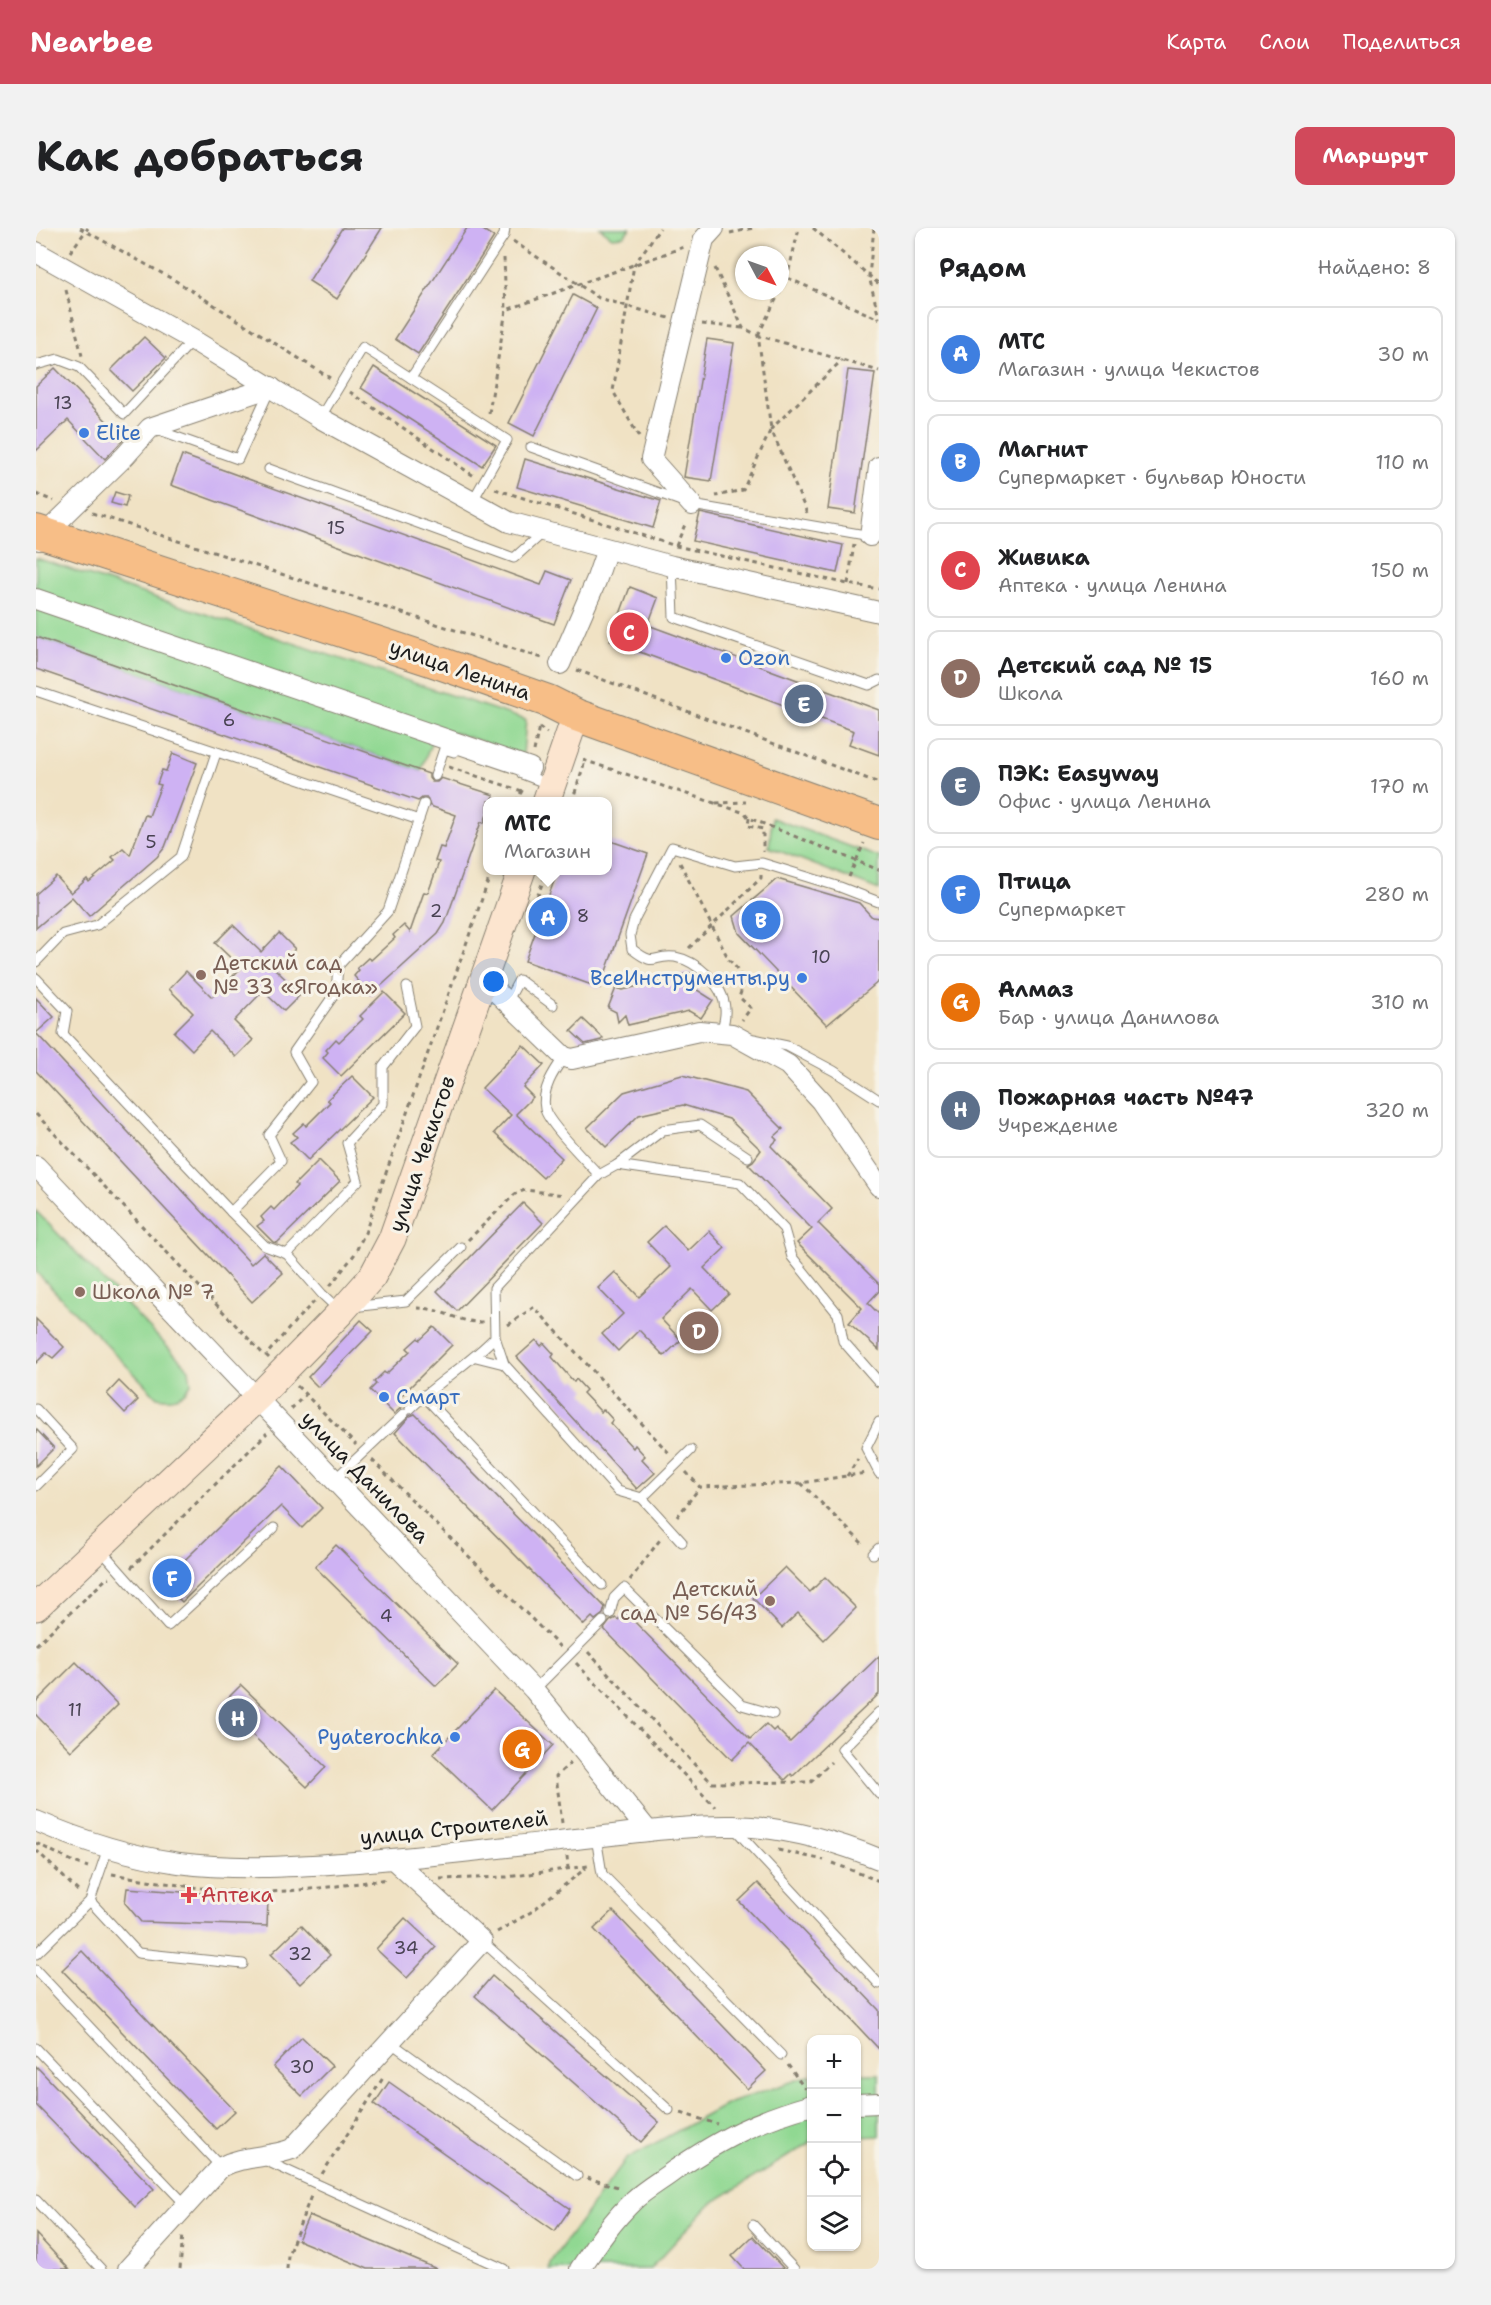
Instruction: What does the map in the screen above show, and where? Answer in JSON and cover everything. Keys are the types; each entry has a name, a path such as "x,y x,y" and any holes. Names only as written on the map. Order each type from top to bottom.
{"main road":[{"name":"улица Ленина","path":"39,536 420,656 543,714 576,715 871,834"}],"street":[{"path":"692,505 651,459 709,233"},
{"path":"36,252 193,340 320,418 509,522 672,566 879,612"},
{"path":"39,536 73,507 150,428 271,387"},
{"path":"868,536 879,467"},
{"path":"560,664 596,581 607,549"},
{"path":"36,599 542,787 575,754 576,715"},
{"name":"улица Чекистов","path":"36,1607 99,1548 274,1364 337,1303 372,1277 392,1239 520,875"},
{"path":"483,980 564,1057 572,1059 588,1058 635,1044 699,1031 727,1033 788,1065 821,1101 879,1186"},
{"name":"улица Данилова","path":"36,1166 534,1690 648,1831"},
{"name":"улица Строителей","path":"36,1821 68,1835 108,1848 179,1863 263,1869 393,1860 648,1831 733,1826 771,1829 807,1836 879,1859"},
{"path":"128,2269 221,2167 235,2160 277,2155 292,2149 396,2046 482,1941 393,1860"},
{"path":"580,2269 602,2237 634,2200 706,2149 739,2130 807,2098"},
{"path":"861,2104 879,2103"}],"lane":[{"path":"411,378 504,232"},
{"path":"36,365 63,360 80,367 124,414 193,340"},
{"path":"320,418 363,347 507,440 472,502"},
{"path":"150,428 238,459 271,387"},
{"path":"531,447 692,505 868,536"},
{"path":"269,470 514,558 543,532"},
{"path":"672,566 674,617 868,685 879,680"},
{"path":"36,691 419,820"},
{"path":"435,776 444,749 542,787"},
{"path":"36,962 63,934 97,925 181,857 216,753"},
{"path":"231,1212 281,1161 269,1135 311,1082 294,1052 336,992 338,966 388,911 424,804"},
{"path":"879,903 840,887 762,863 735,866 672,847 634,920 630,935 632,949 643,958 653,961 667,956 679,958 698,967 711,979 725,1008 727,1033 787,1046 834,1071 879,1100"},
{"path":"36,978 67,1011 63,1034 265,1246 287,1254 337,1303 361,1306 406,1301 461,1247"},
{"path":"507,1002 519,980 553,1005"},
{"path":"287,1254 358,1181 347,1143 382,1104 383,1067 415,1026 407,987"},
{"path":"564,1057 552,1074 546,1093 545,1110 599,1175"},
{"path":"682,1542 642,1498 618,1491 504,1364 495,1337 494,1288 599,1175 617,1165 663,1130 700,1125 748,1157"},
{"path":"617,1165 740,1183 784,1229 792,1257 838,1314 843,1341 879,1382"},
{"path":"335,1479 423,1395 476,1357 495,1337"},
{"path":"476,1357 504,1364"},
{"path":"423,1395 602,1585"},
{"path":"36,1409 74,1449 36,1486"},
{"path":"878,1472 866,1448 879,1422"},
{"path":"642,1498 691,1450"},
{"path":"99,1548 168,1626 274,1528"},
{"path":"534,1690 581,1645 606,1617 614,1598 624,1588 742,1705 774,1714"},
{"path":"879,1712 842,1749 879,1794"},
{"path":"733,1826 879,1984"},
{"path":"596,1837 602,1874 781,2055"},
{"path":"36,1954 90,1901 108,1848"},
{"path":"90,1901 138,1953 243,1964"},
{"path":"482,1941 669,2109"},
{"path":"36,1970 221,2167"},
{"path":"396,2046 577,2176"},
{"path":"36,2048 186,2205"},
{"path":"257,2157 504,2269"},
{"path":"36,2200 101,2269"},
{"path":"753,2225 794,2269"}],"path":[{"path":"80,228 176,280 340,385 487,486 676,546 879,589"},
{"path":"651,459 613,390 634,265 660,228"},
{"path":"506,310 634,265 709,233 754,228"},
{"path":"789,270 799,228"},
{"path":"813,228 879,284"},
{"path":"874,228 869,276 879,319"},
{"path":"87,230 59,265 87,375"},
{"path":"487,424 506,310 504,232"},
{"path":"709,233 707,250 744,328 758,335"},
{"path":"789,279 879,319"},
{"path":"776,300 758,335 771,429 812,526"},
{"path":"676,546 694,500 743,490 771,429 842,360"},
{"path":"36,494 560,664 879,783"},
{"path":"848,584 868,536"},
{"path":"543,714 575,754 745,813 748,826 763,829 760,879 679,958"},
{"path":"542,787 543,714"},
{"path":"523,797 542,787 575,754"},
{"path":"439,764 542,787"},
{"path":"748,818 879,870"},
{"path":"851,875 871,834"},
{"path":"672,847 729,960 739,969 743,988 739,997 751,1008 727,1033"},
{"path":"250,1390 274,1364 297,1318 337,1303 344,1270 365,1233 490,875"},
{"path":"36,1114 274,1364 568,1655 733,1826"},
{"path":"472,1236 515,1194 525,1190 581,1196"},
{"path":"493,1321 504,1328 534,1307 700,1487 801,1483 878,1472"},
{"path":"457,1318 471,1322"},
{"path":"36,1645 106,1579 123,1575 306,1394"},
{"path":"846,1477 866,1448"},
{"path":"801,1483 876,1551"},
{"path":"581,1645 712,1783 811,1782 831,1762"},
{"path":"556,1776 569,1764"},
{"path":"36,1850 90,1901"},
{"path":"482,1941 531,1912 588,1867"},
{"path":"286,2269 288,2255 316,2184 396,2046"},
{"path":"781,2055 807,2095"},
{"path":"669,2109 739,2130"},
{"path":"577,2176 643,2194"}],"green space":[{"path":"600,228 630,228 624,236 612,237"},
{"path":"36,558 526,720 523,755 437,727 421,771 36,637"},
{"path":"772,818 879,857 879,890 769,847"},
{"path":"36,1211 189,1369 191,1384 181,1395 172,1398 157,1397 36,1272"},
{"path":"861,2074 879,2074 879,2136 861,2137"},
{"path":"807,2076 807,2144 709,2205 650,2269 548,2269 551,2261 626,2159 727,2104"}],"building":[{"path":"342,228 382,228 337,299 309,281"},
{"path":"467,228 480,228 494,237 418,354 395,339"},
{"path":"573,295 597,308 534,436 509,423"},
{"path":"144,337 166,358 132,391 111,370"},
{"path":"707,339 734,343 711,481 684,477"},
{"path":"374,367 496,445 482,466 361,388"},
{"path":"55,368 124,439 105,459 68,420 36,451 36,386"},
{"path":"848,370 875,373 855,513 828,509"},
{"path":"182,455 541,585 547,571 571,580 554,624 171,485"},
{"path":"525,459 661,501 653,528 517,487"},
{"path":"115,492 128,496 125,507 111,503"},
{"path":"700,513 843,545 837,573 693,541"},
{"path":"630,587 658,598 648,625 879,710 879,755 849,744 854,731 610,641"},
{"path":"36,637 429,774 432,782 437,782 441,778 494,795 493,797 483,797 483,823 481,822 445,923 438,934 371,995 354,976 359,970 357,968 368,958 371,960 395,938 393,935 404,925 410,932 424,892 428,893 439,862 435,861 440,847 444,848 456,815 430,806 427,798 418,801 36,669"},
{"path":"173,753 197,763 165,847 157,857 89,916 72,897 36,928 36,894 56,876 71,893 87,879 89,882 115,860 112,857 123,848 130,855 145,815 149,816 161,785 157,784 162,770 166,771"},
{"path":"612,841 648,854 600,988 525,961 556,875 612,875"},
{"path":"777,879 859,903 872,917 879,918 879,981 827,1025 739,933 734,916"},
{"path":"233,925 261,952 279,933 295,949 275,969 301,994 284,1011 263,991 234,1021 253,1040 236,1057 210,1031 192,1050 174,1032 193,1013 169,989 186,971 212,997 241,968 215,943"},
{"path":"690,973 694,988 713,1000 701,1018 689,1011 628,1025 625,1015 618,1022 616,1012 608,1008 616,988 623,990"},
{"path":"384,992 405,1013 341,1076 323,1058 328,1052 326,1050 336,1039 339,1042 363,1019 360,1016"},
{"path":"36,998 54,1017 36,1033"},
{"path":"583,1019 603,1038 601,1040 585,1044 571,1031"},
{"path":"36,1033 251,1264 263,1253 283,1273 252,1302 36,1071"},
{"path":"523,1045 544,1065 523,1087 533,1097 516,1114 562,1158 543,1178 494,1133 511,1115 482,1088"},
{"path":"682,1075 746,1092 783,1129 774,1137 777,1140 771,1146 832,1209 818,1223 879,1284 879,1291 868,1303 879,1314 879,1350 849,1323 862,1308 797,1243 812,1229 748,1164 761,1150 729,1119 683,1105 639,1115 606,1147 587,1128 624,1092"},
{"path":"352,1076 373,1097 308,1160 290,1142 297,1137 293,1133 304,1123 306,1126 330,1102 327,1100"},
{"path":"319,1160 340,1181 277,1243 273,1242 257,1226 264,1221 261,1217 271,1207 274,1210"},
{"path":"523,1203 543,1223 457,1311 437,1291"},
{"path":"664,1226 688,1251 709,1231 725,1248 704,1268 729,1294 712,1310 692,1289 661,1319 681,1340 664,1356 639,1330 618,1351 602,1334 623,1314 598,1288 615,1272 639,1297 671,1267 647,1242"},
{"path":"36,1319 64,1347 53,1358 46,1353 36,1363"},
{"path":"361,1320 373,1331 318,1387 308,1377"},
{"path":"434,1327 452,1345 399,1398 405,1404 394,1414 370,1390 384,1372 386,1374 410,1351 407,1348"},
{"path":"536,1340 541,1346 544,1343 554,1354 552,1357 574,1382 576,1379 586,1390 583,1393 601,1412 603,1409 613,1420 610,1423 633,1448 635,1445 645,1456 642,1459 655,1473 637,1489 517,1357"},
{"path":"119,1381 138,1400 125,1413 107,1394"},
{"path":"415,1414 605,1607 603,1614 595,1620 592,1617 584,1625 395,1433 410,1416"},
{"path":"36,1429 54,1448 36,1466"},
{"path":"282,1466 322,1508 302,1528 281,1506 182,1602 162,1582"},
{"path":"336,1545 458,1664 436,1686 315,1567"},
{"path":"785,1567 810,1592 825,1577 856,1608 824,1640 798,1613 782,1628 753,1598"},
{"path":"625,1612 750,1739 766,1724 773,1731 776,1728 790,1742 879,1656 879,1694 793,1776 791,1774 785,1780 749,1743 732,1760 604,1629 610,1621 616,1618 618,1620"},
{"path":"76,1662 118,1705 71,1751 36,1715 36,1702"},
{"path":"241,1685 326,1767 307,1787 221,1705"},
{"path":"494,1690 553,1745 492,1810 433,1754"},
{"path":"758,1883 879,2010 879,2049 739,1901"},
{"path":"127,1888 268,1898 267,1926 141,1922 125,1903"},
{"path":"613,1911 766,2071 747,2089 594,1929"},
{"path":"405,1918 436,1947 407,1978 376,1949"},
{"path":"301,1925 330,1955 300,1984 271,1954"},
{"path":"82,1951 235,2111 216,2129 62,1970"},
{"path":"492,1976 659,2122 641,2142 475,1996"},
{"path":"302,2037 332,2066 302,2096 273,2067"},
{"path":"36,2066 154,2189 135,2207 36,2105"},
{"path":"389,2082 570,2209 555,2231 374,2104"},
{"path":"309,2215 437,2269 368,2269 298,2240"},
{"path":"36,2234 69,2269 36,2269"},
{"path":"753,2236 784,2269 744,2269 732,2256"}],"place":[{"name":"Elite","path":"84,433"},
{"name":"Живика","path":"629,632"},
{"name":"Ozon","path":"726,658"},
{"name":"ПЭК: Easyway","path":"804,704"},
{"name":"МТС","path":"548,917"},
{"name":"Магнит","path":"761,920"},
{"name":"Детский сад № 33 «Ягодка»","path":"201,975"},
{"name":"ВсеИнструменты.ру","path":"802,978"},
{"name":"Школа № 7","path":"80,1292"},
{"name":"Детский сад № 15","path":"699,1331"},
{"name":"Смарт","path":"384,1397"},
{"name":"Птица","path":"172,1578"},
{"name":"Детский сад № 56/43","path":"770,1601"},
{"name":"Пожарная часть №47","path":"238,1718"},
{"name":"Pyaterochka","path":"455,1737"},
{"name":"Алмаз","path":"522,1749"},
{"name":"Аптека","path":"189,1895"}]}
